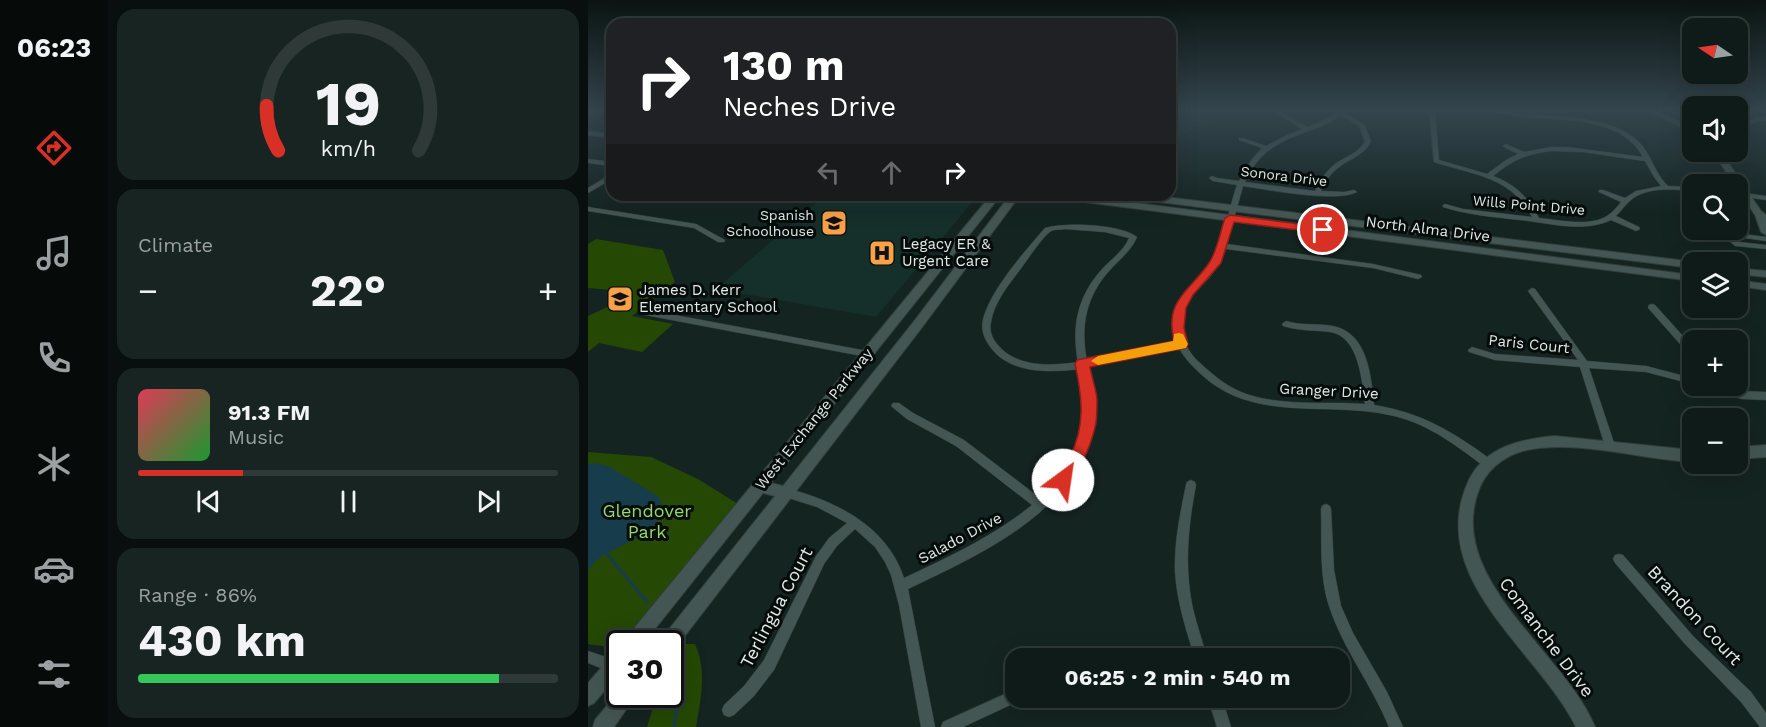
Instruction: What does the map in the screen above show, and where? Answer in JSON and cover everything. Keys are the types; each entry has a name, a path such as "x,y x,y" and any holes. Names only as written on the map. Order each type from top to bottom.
{"main road":[{"name":"West Exchange Parkway","path":"643,630 991,201"},
{"name":"West Exchange Parkway","path":"679,630 1010,201"},
{"name":"North Alma Drive","path":"1106,201 1682,264"},
{"name":"North Alma Drive","path":"1162,201 1231,213 1682,277"},
{"path":"1748,201 1762,216 1766,232"},
{"path":"1748,272 1766,274"},
{"path":"909,335 914,322 938,290 937,283 927,281"},
{"path":"1748,285 1766,287"},
{"name":"Comanche Drive","path":"1587,727 1568,693 1496,606 1486,589 1472,558 1466,536 1466,505 1476,479 1489,464 1507,451 1541,441 1566,440 1682,455"},
{"path":"1748,452 1766,451"},
{"path":"760,486 786,493"},
{"path":"588,697 606,674"},
{"path":"602,727 617,708"}],"street":[{"path":"1254,144 1267,148"},
{"path":"1082,364 1181,344 1177,328 1180,308 1188,293 1211,270 1222,246 1241,183 1254,160 1275,144"},
{"path":"1317,192 1322,181 1331,171 1361,153 1366,144"},
{"path":"1434,144 1435,157 1440,163 1503,182 1525,198 1537,220"},
{"path":"1636,144 1658,180 1667,188"},
{"path":"1506,146 1523,154"},
{"path":"1489,176 1523,154 1555,150 1647,159"},
{"path":"588,161 606,163"},
{"name":"Sonora Drive","path":"1212,178 1341,195 1354,192"},
{"path":"588,190 606,180"},
{"path":"1636,229 1611,217 1626,201 1641,192 1667,188 1682,189"},
{"name":"Wills Point Drive","path":"1601,191 1626,201"},
{"path":"1748,196 1766,198"},
{"name":"Wills Point Drive","path":"1445,206 1463,211 1576,224 1592,223 1611,217"},
{"path":"588,209 696,226 721,240"},
{"name":"Salado Drive","path":"901,586 1000,536 1041,505 1072,467 1086,435 1090,397 1078,334 1086,301 1099,278 1127,248 1133,237 1126,233 1089,228 1052,227 1026,257 992,306 986,321 987,333 998,350 1016,362 1050,368 1082,364"},
{"path":"1766,239 1736,235 1730,238 1738,244 1766,247"},
{"path":"1222,246 1373,266 1418,277"},
{"path":"1532,291 1575,348 1584,364 1610,447"},
{"path":"1652,308 1682,341"},
{"path":"644,312 867,354"},
{"path":"1286,324 1301,328 1335,329 1346,334 1361,357 1371,408"},
{"name":"Granger Drive","path":"1181,344 1188,356 1207,376 1224,387 1251,399 1286,405 1393,411 1428,423 1489,464"},
{"name":"Paris Court","path":"1472,350 1495,357 1651,370 1682,378"},
{"path":"1748,395 1766,396"},
{"path":"896,406 960,443 1041,505"},
{"path":"1191,485 1181,534 1180,566 1184,602 1199,648"},
{"path":"786,493 825,504 855,522 879,544 892,563 901,586 928,727"},
{"path":"1326,509 1329,568 1335,605 1396,727"},
{"name":"Terlingua Court","path":"729,710 749,691 769,665 820,560 833,542 855,522"},
{"name":"Brandon Court","path":"1619,559 1689,640 1746,697 1766,724"},
{"path":"588,657 606,660"},
{"path":"948,727 1005,700"},
{"path":"1218,708 1224,727"}],"shaded area":[{"path":"818,201 973,201 876,317 716,289"},
{"path":"597,463 610,467 659,497 662,508 659,518 652,527 598,559 588,570 588,464"}],"green space":[{"name":"James D. Kerr Elementary School","path":"596,239 663,250 675,282 632,316 673,324 642,352 599,343 588,352 588,316 607,307 616,295 611,290 588,288 588,244"},
{"name":"Glendover Park","path":"588,452 651,457 698,479 738,504 631,630 606,630 606,647 588,644"},
{"path":"695,644 701,664 702,685 696,727 647,727 653,708 684,708 684,645"}],"waterway":[{"path":"607,554 647,602"},
{"path":"674,727 677,708"}],"slow traffic":[{"path":"1098,361 1181,344 1179,337"}],"place":[{"name":"Spanish Schoolhouse","path":"834,223"},
{"name":"Legacy ER & Urgent Care","path":"882,253"},
{"name":"James D. Kerr Elementary School","path":"620,299"}],"route":[{"path":"1063,480 1078,456 1089,423 1090,397 1082,364 1181,344 1177,328 1180,308 1188,293 1211,270 1219,256 1230,218 1323,230"}]}
